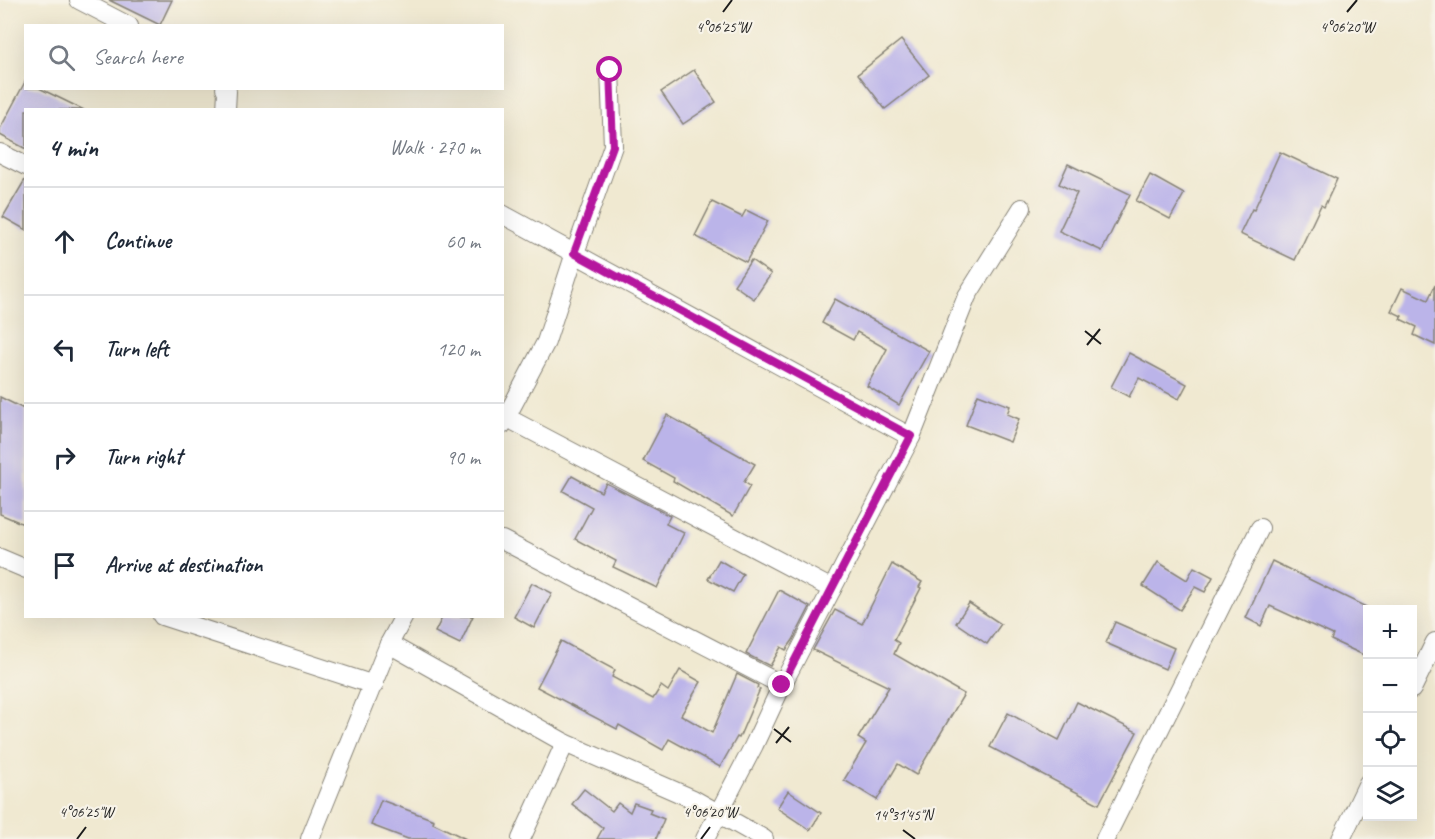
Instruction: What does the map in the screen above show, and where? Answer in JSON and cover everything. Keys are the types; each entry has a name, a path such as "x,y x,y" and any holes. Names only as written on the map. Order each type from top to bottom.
{"street":[{"path":"79,0 125,24"},
{"path":"610,70 613,146 574,253 546,342 504,419 832,589"},
{"path":"226,90 226,108"},
{"path":"0,153 24,165"},
{"path":"705,839 911,436 967,296 1022,207"},
{"path":"504,215 911,436"},
{"path":"1105,839 1260,528"},
{"path":"504,541 782,685"},
{"path":"0,558 24,568"},
{"path":"174,618 205,623 374,685"},
{"path":"310,839 389,644 403,618"},
{"path":"1417,680 1435,642"},
{"path":"389,644 565,743 693,799 764,839"},
{"path":"521,839 565,743"},
{"path":"1341,839 1363,793"}],"building":[{"path":"109,0 172,0 160,24"},
{"path":"901,40 929,75 885,109 858,74"},
{"path":"694,70 716,102 683,124 661,92"},
{"path":"24,84 24,90 43,90 80,108 24,108 24,148 0,135 0,129"},
{"path":"1280,152 1337,179 1324,207 1321,205 1295,260 1240,234 1252,209 1254,210"},
{"path":"1068,164 1130,194 1102,251 1059,231 1077,193 1059,184"},
{"path":"1150,175 1184,194 1170,219 1136,201"},
{"path":"24,181 24,229 3,217"},
{"path":"712,202 742,217 746,210 768,221 746,262 695,236"},
{"path":"751,260 771,274 754,299 734,285"},
{"path":"1435,285 1435,345 1414,335 1417,327 1400,319 1402,316 1391,311 1402,288 1428,300"},
{"path":"835,299 929,351 899,405 867,386 887,349 857,332 853,340 822,323"},
{"path":"1129,353 1187,384 1179,399 1139,378 1129,397 1111,387"},
{"path":"978,394 1010,406 1007,414 1019,419 1010,442 966,425"},
{"path":"0,397 24,409 24,524 0,514"},
{"path":"667,415 755,464 744,482 750,486 733,516 643,461"},
{"path":"572,476 601,492 606,483 670,516 666,524 684,533 657,588 613,567 616,561 575,539 592,507 563,491"},
{"path":"719,560 743,574 733,592 708,579"},
{"path":"1272,561 1363,606 1363,655 1331,640 1333,635 1270,606 1261,626 1246,618"},
{"path":"1158,562 1187,580 1194,567 1213,577 1205,592 1195,587 1180,610 1143,586"},
{"path":"892,564 922,582 894,640 899,643 894,654 964,694 916,775 898,764 877,800 844,780 866,743 858,738 889,687 813,650 835,610 862,624"},
{"path":"532,583 552,593 534,628 514,617"},
{"path":"779,590 810,607 793,640 786,650 781,647 770,666 746,654"},
{"path":"969,603 1001,624 987,644 956,623"},
{"path":"442,618 472,618 460,644 435,632"},
{"path":"1115,622 1174,648 1165,669 1106,643"},
{"path":"561,641 615,670 612,677 653,699 661,686 668,691 680,670 701,682 681,715 712,733 737,674 758,685 757,688 760,689 739,738 737,737 720,767 669,739 663,750 619,725 617,729 537,687"},
{"path":"1077,702 1137,732 1099,804 990,747 1008,713 1059,740"},
{"path":"584,789 612,811 618,803 630,812 634,803 651,809 649,813 664,819 656,839 597,839 603,828 572,804"},
{"path":"788,791 821,813 810,830 777,808"},
{"path":"381,800 434,820 433,823 466,839 408,839 371,825"}],"route":[{"path":"610,70 613,146 574,253 911,436 782,685"}]}
